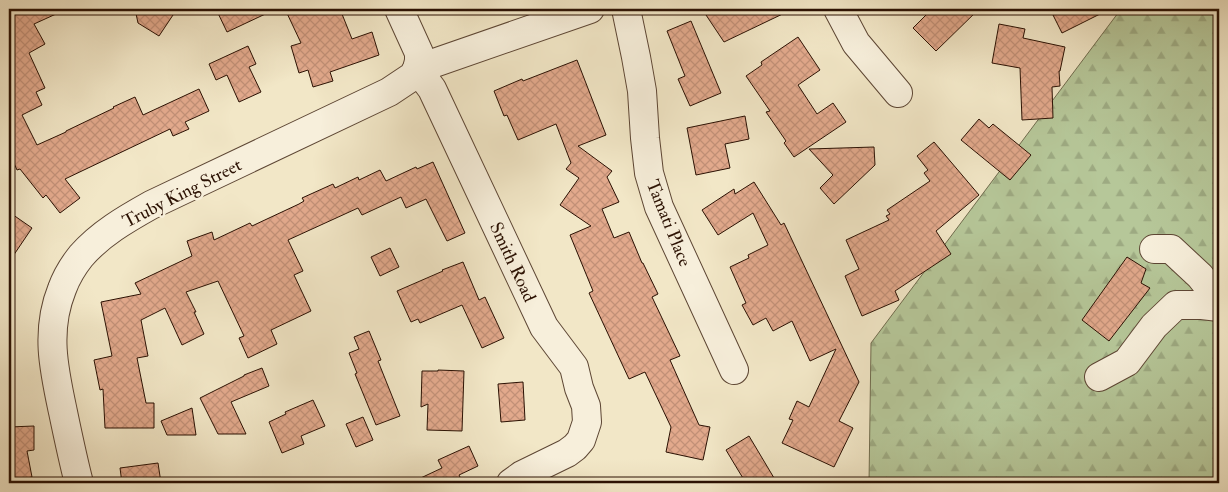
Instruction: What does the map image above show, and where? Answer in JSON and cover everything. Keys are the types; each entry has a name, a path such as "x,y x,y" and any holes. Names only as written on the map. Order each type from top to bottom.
{"street":[{"path":"399,9 420,53 416,69"},
{"path":"416,69 590,9"},
{"name":"Tamati Place","path":"626,9 642,91 649,173 659,207 734,370"},
{"path":"838,9 856,43 898,93"},
{"name":"Truby King Street","path":"79,483 56,379 52,353 52,329 56,302 66,278 80,257 101,237 124,220 160,200 389,92 413,76 416,69"},
{"name":"Smith Road","path":"416,69 432,89 544,327 574,367 586,406 587,422 581,440 575,447 567,453 522,475 512,483"},
{"path":"1154,249 1171,249 1200,276 1219,300"},
{"path":"1100,377 1127,362 1154,326 1176,304 1219,306"}],"green space":[{"path":"1121,9 1219,9 1219,483 1046,483 1045,478 1026,483 869,483 871,343"}],"building":[{"path":"9,9 67,9 34,24 45,44 29,53 45,88 36,92 42,105 22,115 37,145 135,97 143,115 199,89 209,111 185,122 189,129 173,136 170,129 65,179 80,198 60,213 46,195 43,198 20,169 17,170 9,152"},
{"path":"135,9 177,9 159,36 138,23"},
{"path":"216,9 276,9 227,32"},
{"path":"285,9 340,9 352,39 372,32 379,55 330,72 333,81 313,87 308,70 299,73 291,46 301,43"},
{"path":"710,9 793,9 724,42 706,15 712,12"},
{"path":"932,9 979,9 936,51 913,28"},
{"path":"1050,9 1110,9 1062,33"},
{"path":"691,21 721,93 690,106 678,79 685,76 667,31"},
{"path":"999,24 1025,29 1023,38 1065,47 1059,71 1060,86 1052,87 1053,118 1022,120 1020,68 992,63"},
{"path":"798,37 820,70 798,85 817,114 833,103 846,122 794,157 784,143 786,141 766,112 770,111 746,76 762,65 761,62"},
{"path":"248,46 256,64 249,67 261,92 239,102 227,75 216,80 209,64"},
{"path":"577,60 606,135 578,146 612,171 607,177 619,202 602,209 614,238 629,232 658,294 652,297 680,356 670,360 699,425 710,427 703,460 666,452 671,427 645,372 629,379 589,293 593,291 570,235 591,226 560,205 579,178 566,169 571,163 556,124 518,140 507,115 504,116 494,91"},
{"path":"745,116 749,139 725,144 730,168 696,175 687,128"},
{"path":"979,119 989,128 993,124 1031,155 1010,180 961,140"},
{"path":"934,142 979,195 936,231 951,254 895,291 899,300 862,316 845,276 859,269 846,240 889,220 886,216 890,214 887,210 930,181 924,173 928,170 917,156"},
{"path":"874,147 875,165 834,204 820,188 833,175 809,149"},
{"path":"433,162 465,233 447,241 426,199 406,208 401,197 362,215 358,208 288,240 303,271 294,275 311,311 271,330 277,344 248,358 239,338 244,336 218,281 186,292 204,334 182,345 165,308 141,320 148,356 137,358 146,403 154,403 154,428 105,428 103,389 100,390 94,360 112,356 101,302 141,294 135,283 192,256 187,241 212,232 214,240 250,223 252,226 299,204 304,201 302,198 333,184 335,188 358,177 359,180 380,170 386,181 416,167 417,169"},
{"path":"754,182 781,225 784,223 859,382 839,421 853,428 834,467 782,443 793,420 789,419 797,401 809,407 836,349 810,361 792,321 773,331 766,318 753,325 742,305 746,303 730,267 749,258 748,255 768,245 753,213 718,235 702,210 734,189 735,194"},
{"path":"9,212 32,228 9,262"},
{"path":"390,248 399,267 380,276 371,257"},
{"path":"1127,257 1146,269 1141,283 1150,288 1109,341 1082,320"},
{"path":"463,262 479,300 485,297 504,338 482,348 462,305 420,323 418,319 411,322 397,291"},
{"path":"369,331 381,360 378,361 400,416 376,425 355,374 357,373 349,353 359,349 354,337"},
{"path":"262,368 269,386 231,402 246,434 218,434 200,398 244,375"},
{"path":"422,371 464,371 462,431 427,430 428,404 421,407"},
{"path":"523,382 525,420 501,422 498,384"},
{"path":"313,400 325,426 301,436 304,444 282,453 269,422 286,414 285,412"},
{"path":"192,408 196,435 167,435 161,421"},
{"path":"363,417 373,440 356,447 346,424"},
{"path":"34,426 34,450 27,451 32,477 9,481 9,427"},
{"path":"749,436 777,483 746,483 726,450"},
{"path":"469,446 478,466 459,475 463,483 410,483 442,468 438,460"},
{"path":"158,463 161,483 122,483 120,468"}]}
